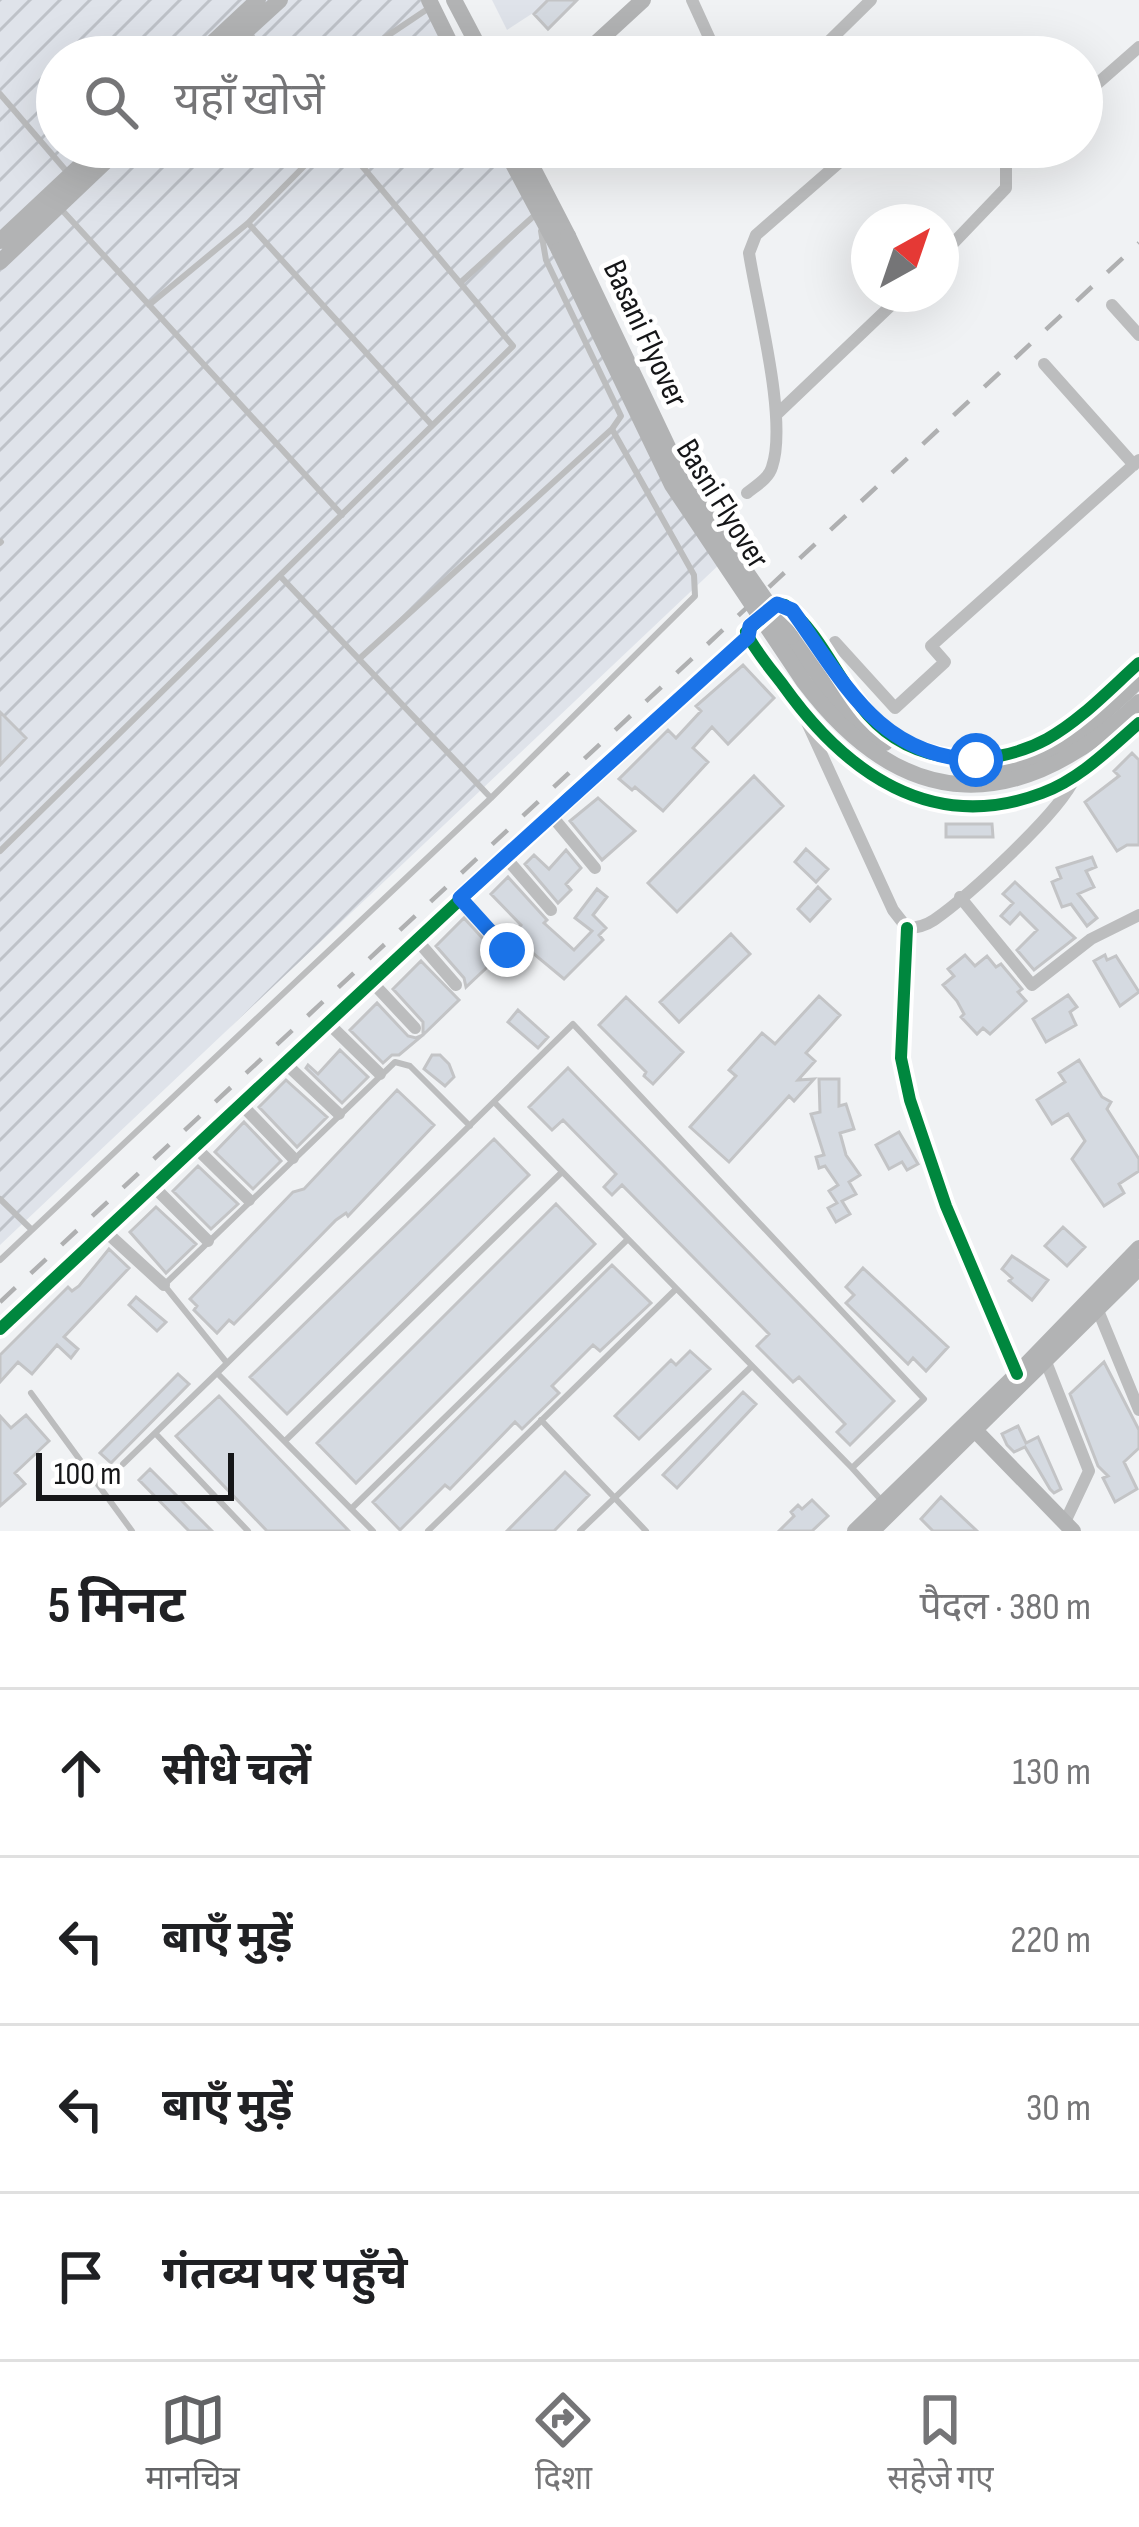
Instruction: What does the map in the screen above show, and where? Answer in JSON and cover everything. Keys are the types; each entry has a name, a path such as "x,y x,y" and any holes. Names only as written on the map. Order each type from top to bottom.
{"street":[{"path":"234,36 258,0"},
{"path":"226,36 280,0"},
{"path":"454,0 473,36"},
{"path":"692,0 708,36"},
{"path":"834,36 871,0"},
{"path":"430,3 447,36"},
{"path":"600,36 634,3"},
{"path":"1103,79 1139,47"},
{"path":"0,241 78,168"},
{"path":"0,262 99,168"},
{"name":"Basani Flyover","path":"515,168 539,212 564,243 685,483 837,702 860,724 917,760 956,769 1007,766 1050,752 1076,737 1139,680"},
{"path":"531,168 564,243"},
{"path":"747,493 771,473 776,450 776,415 749,254 756,235 833,168"},
{"path":"959,237 1006,188 1006,168"},
{"name":"Basni Flyover","path":"564,243 672,484 804,682 864,748 904,771 931,778 976,786 1013,781 1069,758 1139,702"},
{"path":"1112,305 1139,334"},
{"path":"776,415 883,312"},
{"path":"835,642 896,708 945,662 931,646 1137,462 1044,364"},
{"path":"0,1329 460,898 748,637 750,626 777,604 785,605 870,717 929,754 958,759 1006,755 1048,738 1139,663"},
{"path":"748,637 804,715 854,766 892,788 934,802 982,806 1018,801 1076,776 1139,722"},
{"path":"804,715 893,910 907,928 901,1058 910,1100 946,1206 1017,1374"},
{"path":"907,928 926,925 960,897 1068,796 1076,776"},
{"path":"550,815 595,868"},
{"path":"505,857 550,910"},
{"path":"960,897 1032,986 1091,939 1139,915"},
{"path":"460,898 507,950"},
{"path":"416,940 457,985"},
{"path":"371,981 416,1028"},
{"path":"327,1022 380,1074"},
{"path":"285,1063 339,1114"},
{"path":"241,1104 292,1159"},
{"path":"195,1147 249,1200"},
{"path":"153,1186 208,1241"},
{"path":"105,1231 164,1285"},
{"path":"872,1531 1139,1248"},
{"path":"855,1531 1046,1362 1139,1268"},
{"path":"1097,1308 1139,1410"},
{"path":"971,1427 1069,1526 1088,1479 1088,1460 1046,1362"}],"lane":[{"path":"385,36 430,3"},
{"path":"241,26 250,36"},
{"path":"0,94 36,136"},
{"path":"64,168 70,175"},
{"path":"148,304 248,223 302,168"},
{"path":"0,851 513,346 364,168"},
{"path":"58,206 342,515"},
{"path":"460,283 539,212"},
{"path":"359,659 621,416 546,260 539,212"},
{"path":"248,223 432,425"},
{"path":"0,1260 491,798 695,596 694,575 612,429"},
{"path":"280,576 491,798"},
{"path":"123,1464 573,1024 924,1399 851,1468"},
{"path":"227,1363 164,1285 249,1200 395,1062 402,1062 470,1126"},
{"path":"494,1102 884,1503"},
{"path":"285,1442 562,1172"},
{"path":"0,1199 32,1231"},
{"path":"351,1509 628,1239"},
{"path":"428,1531 676,1288"},
{"path":"580,1531 752,1366"},
{"path":"217,1373 373,1531"},
{"path":"31,1393 132,1531"},
{"path":"541,1420 646,1531"},
{"path":"155,1433 248,1531"}],"shaded area":[{"path":"0,0 433,0 451,36 36,36 36,168 520,168 723,561 0,1245"},
{"path":"492,0 553,0 507,30"}],"building":[{"path":"548,0 577,0 548,29 534,14"},
{"path":"743,665 774,698 728,744 712,727 693,748 708,762 663,811 619,779 668,730 676,738 701,711 696,706"},
{"path":"0,712 26,738 0,765"},
{"path":"1132,753 1139,760 1139,845 1117,851 1085,802 1119,776 1114,771"},
{"path":"754,776 783,806 677,912 648,883"},
{"path":"598,798 635,831 602,860 570,821"},
{"path":"946,824 992,824 993,837 946,837"},
{"path":"806,849 828,869 816,882 795,862"},
{"path":"566,850 581,868 566,884 571,890 558,903 525,864 534,855 549,869"},
{"path":"1092,857 1096,867 1086,871 1094,887 1078,894 1097,918 1087,926 1071,904 1062,907 1052,882 1061,878 1057,868"},
{"path":"508,877 547,920 544,923 574,950 592,931 575,918 597,889 607,897 593,915 606,928 599,935 603,940 564,979 511,935 521,925 491,894"},
{"path":"1015,882 1075,938 1034,970 1017,950 1037,930 1020,913 1010,924 1001,916 1013,903 1003,894"},
{"path":"818,887 830,899 810,921 798,909"},
{"path":"464,918 499,956 466,987 464,978 436,946"},
{"path":"731,934 750,954 679,1022 660,1002"},
{"path":"965,955 975,966 987,956 996,967 1001,964 1026,1001 990,1034 983,1028 977,1034 943,985 954,976 948,969"},
{"path":"1105,955 1107,960 1116,956 1139,992 1120,1006 1094,961"},
{"path":"421,961 459,1000 423,1035 423,1022 393,989"},
{"path":"1068,995 1077,1007 1070,1012 1076,1025 1046,1042 1033,1019"},
{"path":"819,996 840,1015 806,1053 815,1061 798,1080 814,1079 794,1101 789,1096 729,1162 690,1127 736,1076 729,1070 762,1033 775,1044"},
{"path":"626,997 683,1052 653,1084 599,1025"},
{"path":"377,1003 408,1036 423,1035 383,1063 350,1030"},
{"path":"518,1010 548,1037 538,1048 508,1022"},
{"path":"340,1050 368,1077 342,1103 306,1068 318,1074"},
{"path":"432,1055 440,1055 449,1064 454,1077 445,1086 424,1069"},
{"path":"1079,1060 1102,1097 1111,1102 1107,1109 1139,1159 1139,1171 1119,1184 1124,1193 1104,1206 1072,1159 1085,1141 1068,1114 1052,1124 1037,1100 1065,1082 1059,1073"},
{"path":"568,1068 894,1401 850,1445 837,1432 845,1424 799,1377 793,1382 757,1346 769,1334 622,1185 612,1195 604,1187 616,1174 563,1120 552,1130 529,1107"},
{"path":"819,1079 839,1079 839,1106 846,1104 854,1129 840,1133 846,1155 860,1175 849,1182 856,1194 842,1201 850,1214 836,1222 828,1208 837,1203 829,1191 838,1185 825,1166 819,1168 816,1157 824,1155 811,1114 820,1112"},
{"path":"286,1080 327,1117 297,1147 259,1107"},
{"path":"397,1090 434,1125 348,1216 336,1220 234,1324 229,1320 217,1333 194,1310 197,1306 190,1299"},
{"path":"244,1122 281,1161 253,1189 215,1152"},
{"path":"899,1132 918,1164 907,1170 902,1162 889,1169 876,1145"},
{"path":"494,1139 529,1175 287,1414 250,1377"},
{"path":"198,1166 238,1204 211,1229 173,1191"},
{"path":"556,1204 595,1244 356,1483 317,1443"},
{"path":"156,1207 196,1244 166,1273 130,1232"},
{"path":"1063,1227 1085,1247 1067,1266 1045,1246"},
{"path":"109,1249 129,1268 64,1337 78,1349 71,1358 57,1345 32,1374 18,1362 0,1382 0,1355 68,1287 72,1291 79,1286"},
{"path":"1012,1256 1048,1280 1032,1300 1002,1269"},
{"path":"612,1265 651,1303 600,1351 593,1345 552,1386 559,1393 522,1429 515,1422 450,1489 445,1485 400,1530 373,1502"},
{"path":"863,1268 948,1347 926,1371 913,1358 908,1364 846,1303 854,1295 846,1287"},
{"path":"136,1297 166,1322 157,1331 129,1305"},
{"path":"690,1351 710,1369 639,1439 615,1416 671,1360 676,1365"},
{"path":"1104,1362 1139,1430 1139,1448 1124,1462 1137,1489 1115,1502 1070,1394"},
{"path":"178,1374 189,1384 111,1463 100,1453"},
{"path":"743,1392 756,1404 677,1488 663,1475"},
{"path":"219,1396 349,1531 267,1531 176,1436"},
{"path":"26,1415 49,1441 15,1473 25,1484 0,1506 0,1416 11,1428"},
{"path":"1018,1426 1026,1443 1038,1437 1061,1489 1054,1493 1050,1489 1025,1447 1014,1452 1007,1445 1002,1434"},
{"path":"150,1469 212,1531 189,1531 139,1480"},
{"path":"565,1472 589,1495 554,1531 507,1531"},
{"path":"941,1497 977,1531 933,1531 921,1519"},
{"path":"812,1500 828,1516 812,1531 779,1531 798,1505 802,1509"}],"railway":[{"path":"0,1302 1139,243"}],"cycle path":[{"path":"1139,663 1047,739 1001,756 953,758 907,745 886,732 858,702 809,629 785,605 777,604 746,632 807,716 834,744 894,787 928,800 963,806 1002,804 1042,793 1081,772 1139,723"},
{"path":"0,1329 748,637"},
{"path":"907,928 901,1058 910,1100 946,1206 1017,1374"}],"route":[{"path":"507,950 460,898 748,637 750,626 777,604 792,610 870,717 889,734 929,754 976,760"}]}
